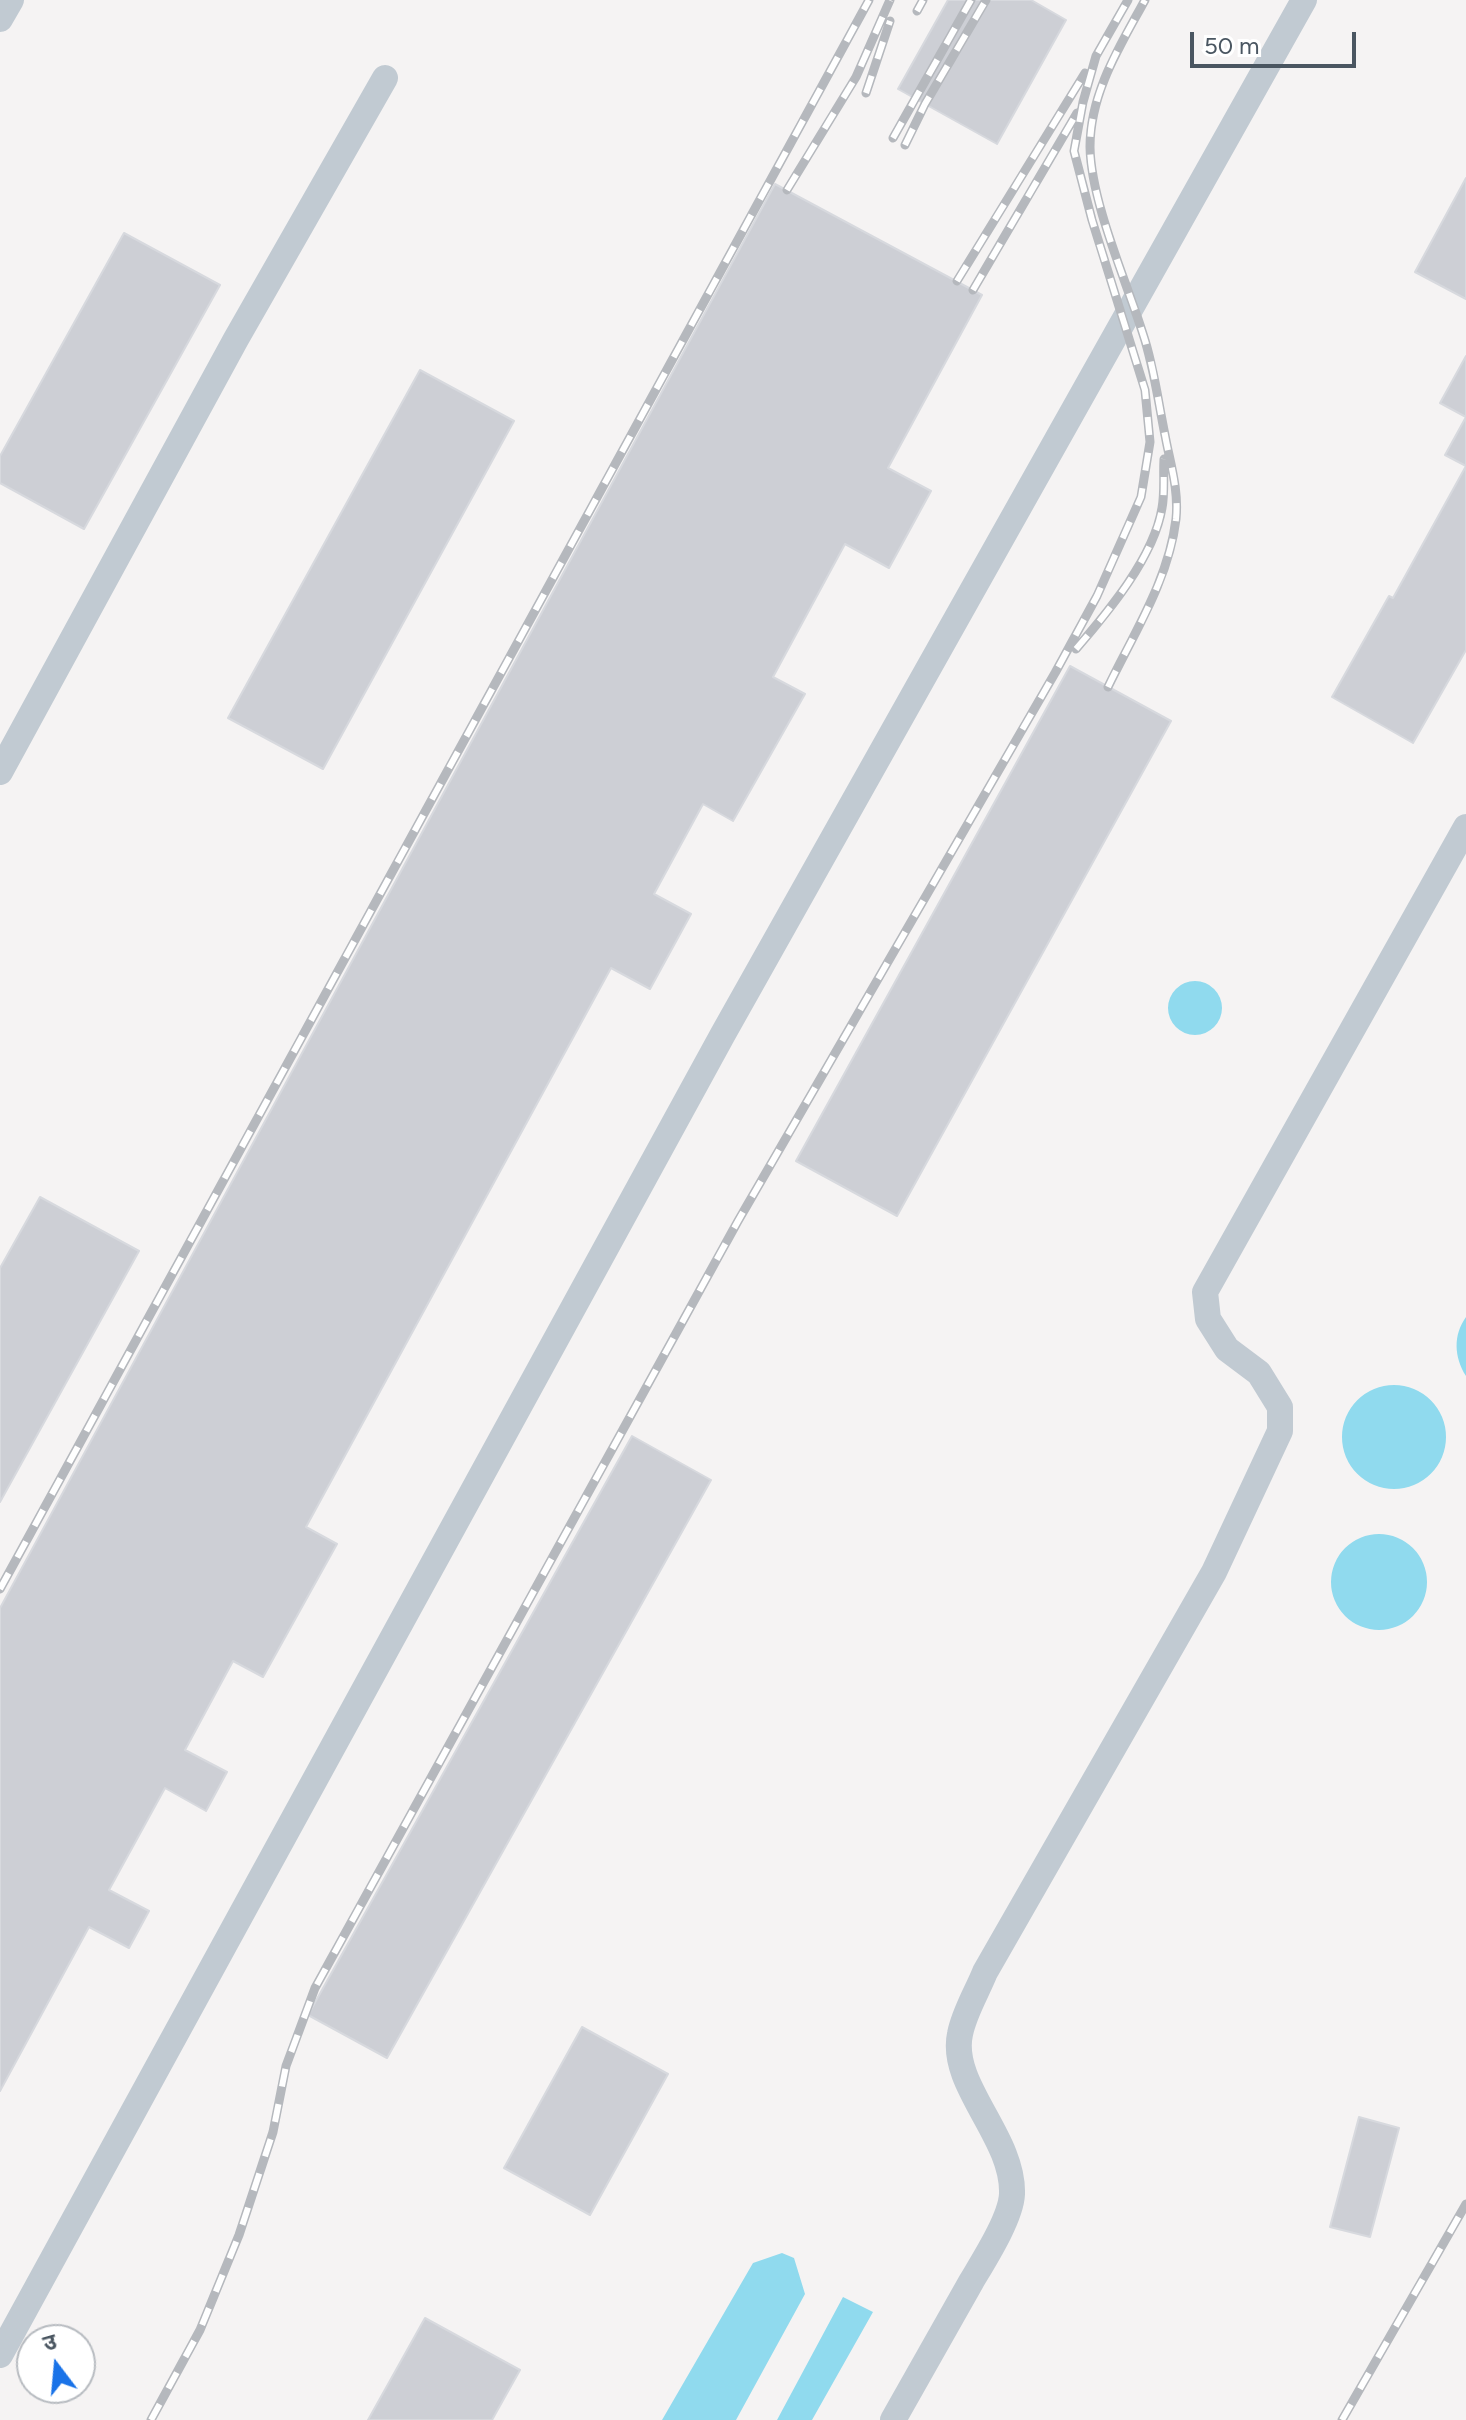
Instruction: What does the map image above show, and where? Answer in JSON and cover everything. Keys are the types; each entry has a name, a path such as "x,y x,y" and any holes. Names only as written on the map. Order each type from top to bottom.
{"lane":[{"path":"0,19 11,0"},
{"path":"0,2355 723,1034 1304,0"},
{"path":"0,772 236,339 385,78"},
{"path":"893,2420 998,2235 1012,2196 1008,2167 998,2138 975,2098 961,2063 960,2035 985,1972 1214,1572 1280,1431 1280,1407 1259,1373 1227,1349 1208,1319 1205,1292 1466,827"}],"water":[{"path":"1195,981 1214,989 1222,1008 1214,1027 1195,1035 1176,1027 1168,1008 1176,989"},
{"path":"1466,1317 1466,1376 1459,1361 1457,1339"},
{"path":"1394,1385 1414,1389 1431,1400 1442,1417 1446,1437 1442,1457 1431,1474 1414,1485 1394,1489 1374,1485 1357,1474 1346,1457 1342,1437 1346,1417 1357,1400 1374,1389"},
{"path":"1379,1534 1397,1537 1413,1548 1424,1564 1427,1582 1424,1600 1413,1616 1397,1627 1379,1630 1361,1627 1345,1616 1334,1600 1331,1582 1334,1564 1345,1548 1361,1537"},
{"path":"782,2253 794,2258 805,2294 736,2420 662,2420 753,2263"},
{"path":"843,2297 873,2312 812,2420 777,2420"}],"building":[{"path":"948,0 1031,0 1066,20 997,144 898,89"},
{"path":"1466,178 1466,299 1415,272"},
{"path":"775,184 982,295 888,468 931,491 889,568 845,544 773,677 805,694 733,821 703,804 654,894 691,914 650,989 611,968 306,1527 337,1544 263,1677 233,1661 185,1750 227,1772 206,1811 165,1788 109,1890 149,1911 129,1948 89,1927 0,2091 0,1608"},
{"path":"124,233 220,285 84,529 0,483 0,456"},
{"path":"1466,356 1466,417 1440,403"},
{"path":"420,370 514,421 323,769 228,718"},
{"path":"1466,417 1466,466 1445,455"},
{"path":"1466,466 1466,650 1413,743 1332,697 1389,596 1393,598"},
{"path":"1070,666 1171,721 897,1216 796,1161"},
{"path":"40,1197 139,1251 0,1502 0,1268"},
{"path":"632,1436 711,1480 387,2058 308,2015"},
{"path":"582,2027 668,2074 590,2215 504,2168"},
{"path":"1359,2117 1399,2128 1370,2237 1330,2227"},
{"path":"425,2318 520,2370 492,2420 368,2420"}],"railway":[{"path":"0,1589 869,0"},
{"path":"787,190 856,77 890,0"},
{"path":"917,11 923,0"},
{"path":"893,138 971,0"},
{"path":"905,145 925,104 986,0"},
{"path":"151,2420 200,2330 239,2235 273,2132 286,2066 315,1988 738,1221 1055,673 1097,596 1141,497 1150,442 1145,390 1074,151 1096,56 1128,0"},
{"path":"1108,687 1158,584 1176,519 1174,476 1150,359 1096,192 1090,147 1095,108 1108,70 1145,0"},
{"path":"866,93 890,21"},
{"path":"957,281 1085,73"},
{"path":"973,290 1077,113"},
{"path":"1076,649 1128,583 1150,546 1162,508 1164,459"},
{"path":"1342,2420 1466,2204"}]}
